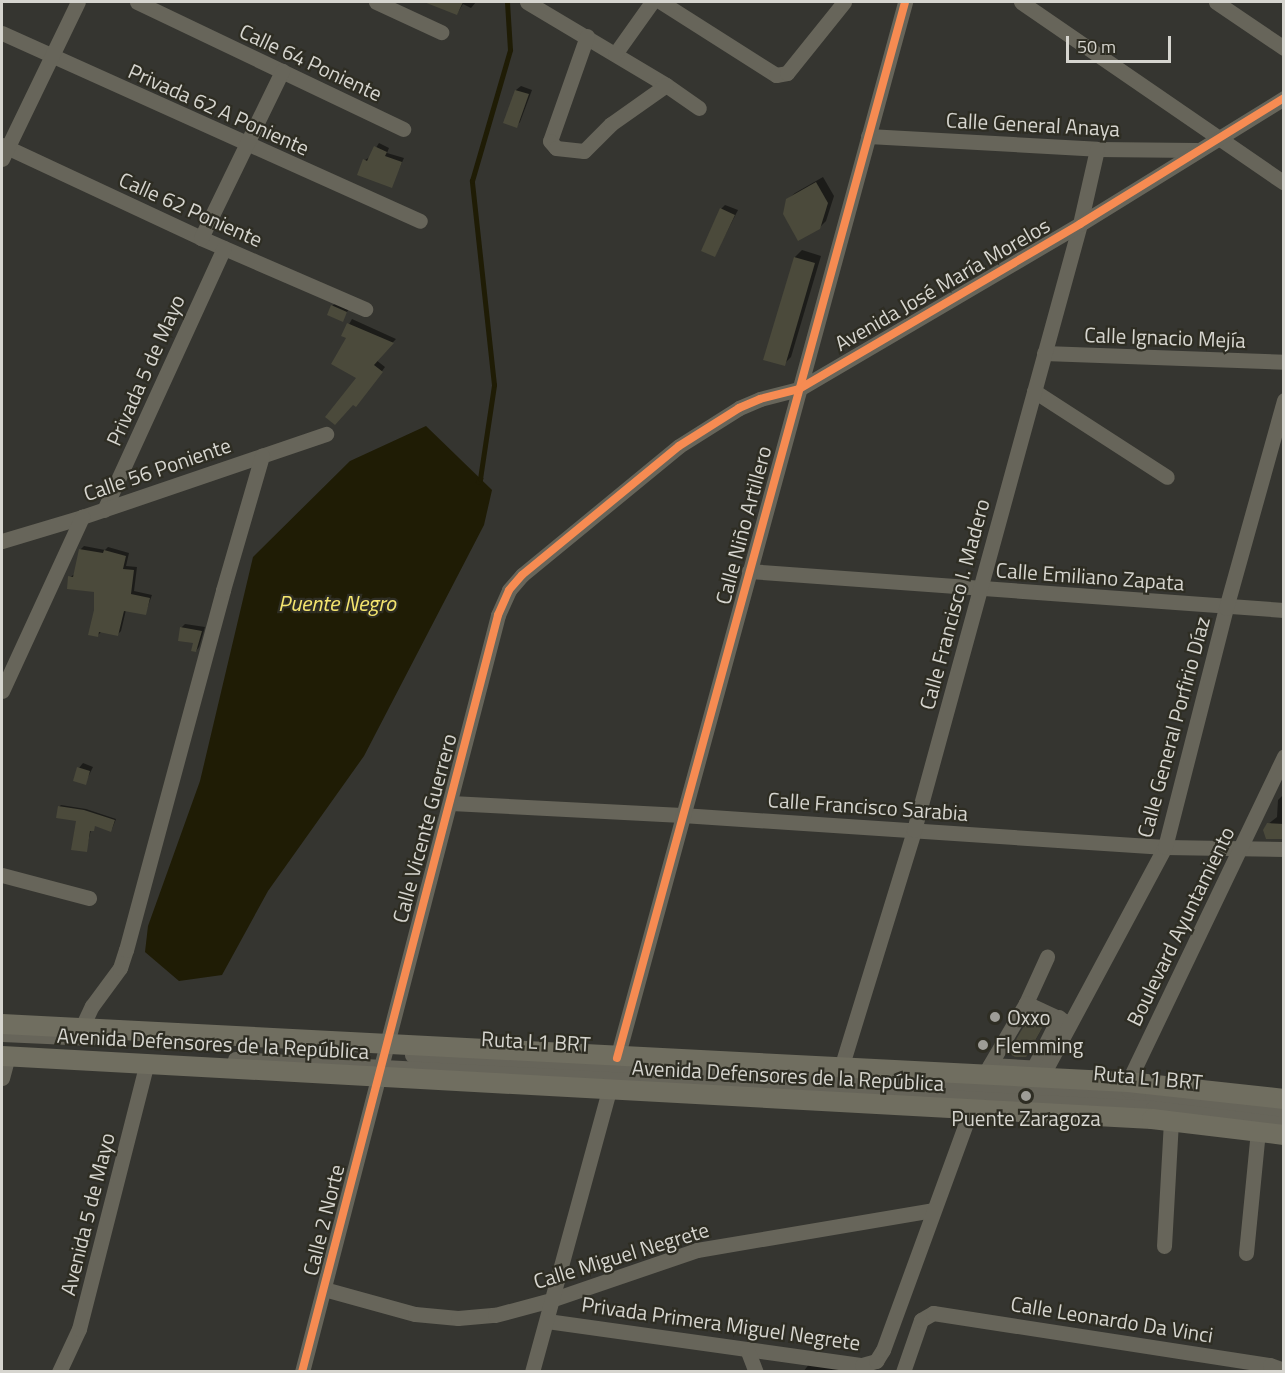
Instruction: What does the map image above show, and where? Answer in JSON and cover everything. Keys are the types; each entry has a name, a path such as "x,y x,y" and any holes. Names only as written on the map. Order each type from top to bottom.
{"main road":[{"name":"Avenida Defensores de la República","path":"2,1024 82,1028 381,1060 609,1090 971,1109 1127,1100 1281,1099"},
{"name":"Avenida Defensores de la República","path":"4,1053 147,1063 617,1058 840,1068 1037,1073 1127,1100 1171,1121 1284,1134"}],"street":[{"path":"3,150 78,2"},
{"name":"Calle 64 Poniente","path":"137,2 403,129"},
{"path":"376,2 441,32"},
{"path":"528,2 587,36 699,108"},
{"path":"615,54 651,2"},
{"path":"662,2 776,75 788,73 844,2"},
{"name":"Calle Niño Artillero","path":"617,1058 906,2"},
{"path":"1021,2 1284,183"},
{"path":"1216,2 1284,48"},
{"name":"Privada 62 A Poniente","path":"2,33 246,145 420,221"},
{"path":"587,36 550,141 556,148 584,151 611,124 666,85"},
{"path":"201,238 282,71"},
{"name":"Avenida José María Morelos","path":"509,590 522,575 679,446 739,408 760,399 799,389 1080,224 1217,137 1284,98"},
{"name":"Calle General Anaya","path":"868,136 1097,149 1196,150"},
{"name":"Calle Francisco I. Madero","path":"840,1068 914,830 1080,224 1097,149"},
{"name":"Calle 62 Poniente","path":"3,150 364,309"},
{"name":"Privada 5 de Mayo","path":"104,510 224,248"},
{"name":"Calle Ignacio Mejía","path":"1044,353 1284,362"},
{"path":"1034,391 1167,477"},
{"name":"Calle General Porfirio Díaz","path":"1037,1073 1064,1020 1165,847 1226,608 1284,400"},
{"name":"Calle 56 Poniente","path":"2,541 104,510 326,434"},
{"path":"82,1028 92,1006 120,968 126,950 262,456"},
{"path":"2,691 82,517"},
{"name":"Calle Emiliano Zapata","path":"749,571 1226,608 1284,610"},
{"name":"Calle Vicente Guerrero","path":"381,1060 451,803 498,615 509,590"},
{"name":"Boulevard Ayuntamiento","path":"1127,1100 1284,756"},
{"name":"Calle Francisco Sarabia","path":"451,803 682,815 1165,847 1284,849"},
{"path":"2,875 89,898"},
{"path":"987,1070 1026,1003 1047,957"},
{"path":"1026,1003 1064,1020"},
{"name":"Ruta L1 BRT","path":"2,1034 381,1060 1127,1100 1284,1124"},
{"path":"2,1078 4,1053"},
{"name":"Ruta L1 BRT","path":"4,1053 381,1060"},
{"name":"Calle 2 Norte","path":"302,1371 381,1060"},
{"name":"Avenida 5 de Mayo","path":"59,1371 79,1329 147,1063"},
{"path":"532,1371 609,1090"},
{"path":"933,1210 971,1109"},
{"path":"1164,1246 1171,1121"},
{"path":"1246,1253 1258,1131"},
{"name":"Calle Miguel Negrete","path":"324,1289 415,1314 458,1318 495,1315 551,1300 697,1250 933,1210"},
{"name":"Privada Primera Miguel Negrete","path":"547,1321 862,1365 876,1361 883,1350 933,1210"},
{"name":"Calle Leonardo Da Vinci","path":"903,1371 921,1320 933,1313 1270,1365 1284,1370"},
{"path":"747,1349 756,1371"}],"water":[{"name":"Puente Negro","path":"426,426 492,490 484,525 364,756 268,891 222,975 179,981 145,952 148,926 200,781 253,557 350,461"}],"building":[{"path":"424,2 463,2 457,15"},
{"path":"515,90 529,94 517,128 503,123"},
{"path":"374,146 387,152 385,156 402,162 392,188 357,175 363,159 367,161"},
{"path":"816,182 828,203 820,229 798,241 783,214 786,199"},
{"path":"720,208 735,215 715,257 701,251"},
{"path":"794,257 815,263 785,366 763,360"},
{"path":"331,305 347,312 343,322 327,315"},
{"path":"347,323 394,343 374,365 383,372 356,407 353,405 335,425 325,417 356,378 331,364 346,338 341,336"},
{"path":"79,549 103,553 104,550 126,556 123,569 134,570 131,594 150,598 146,615 124,611 118,636 99,632 98,637 88,635 94,610 94,592 67,589 68,576 73,577"},
{"path":"180,627 202,631 196,652 191,651 193,643 178,641"},
{"path":"77,767 90,771 86,785 73,781"},
{"path":"58,806 84,810 115,820 111,832 95,826 94,831 90,831 87,852 71,850 76,821 56,818"},
{"path":"1267,823 1284,824 1284,839 1266,839 1263,830"},
{"path":"1030,1016 1045,1023 1026,1057 1015,1057 1008,1053"}],"waterway":[{"path":"478,482 494,385 472,181 510,50 507,2"}],"cycle path":[{"path":"617,1058 905,2"},
{"path":"302,1372 498,615 509,590 522,575 679,446 739,408 760,399 799,389 1080,224 1284,98"}],"place":[{"name":"Oxxo","path":"995,1017"},
{"name":"Flemming","path":"983,1045"},
{"name":"Puente Zaragoza","path":"1026,1096"}]}
